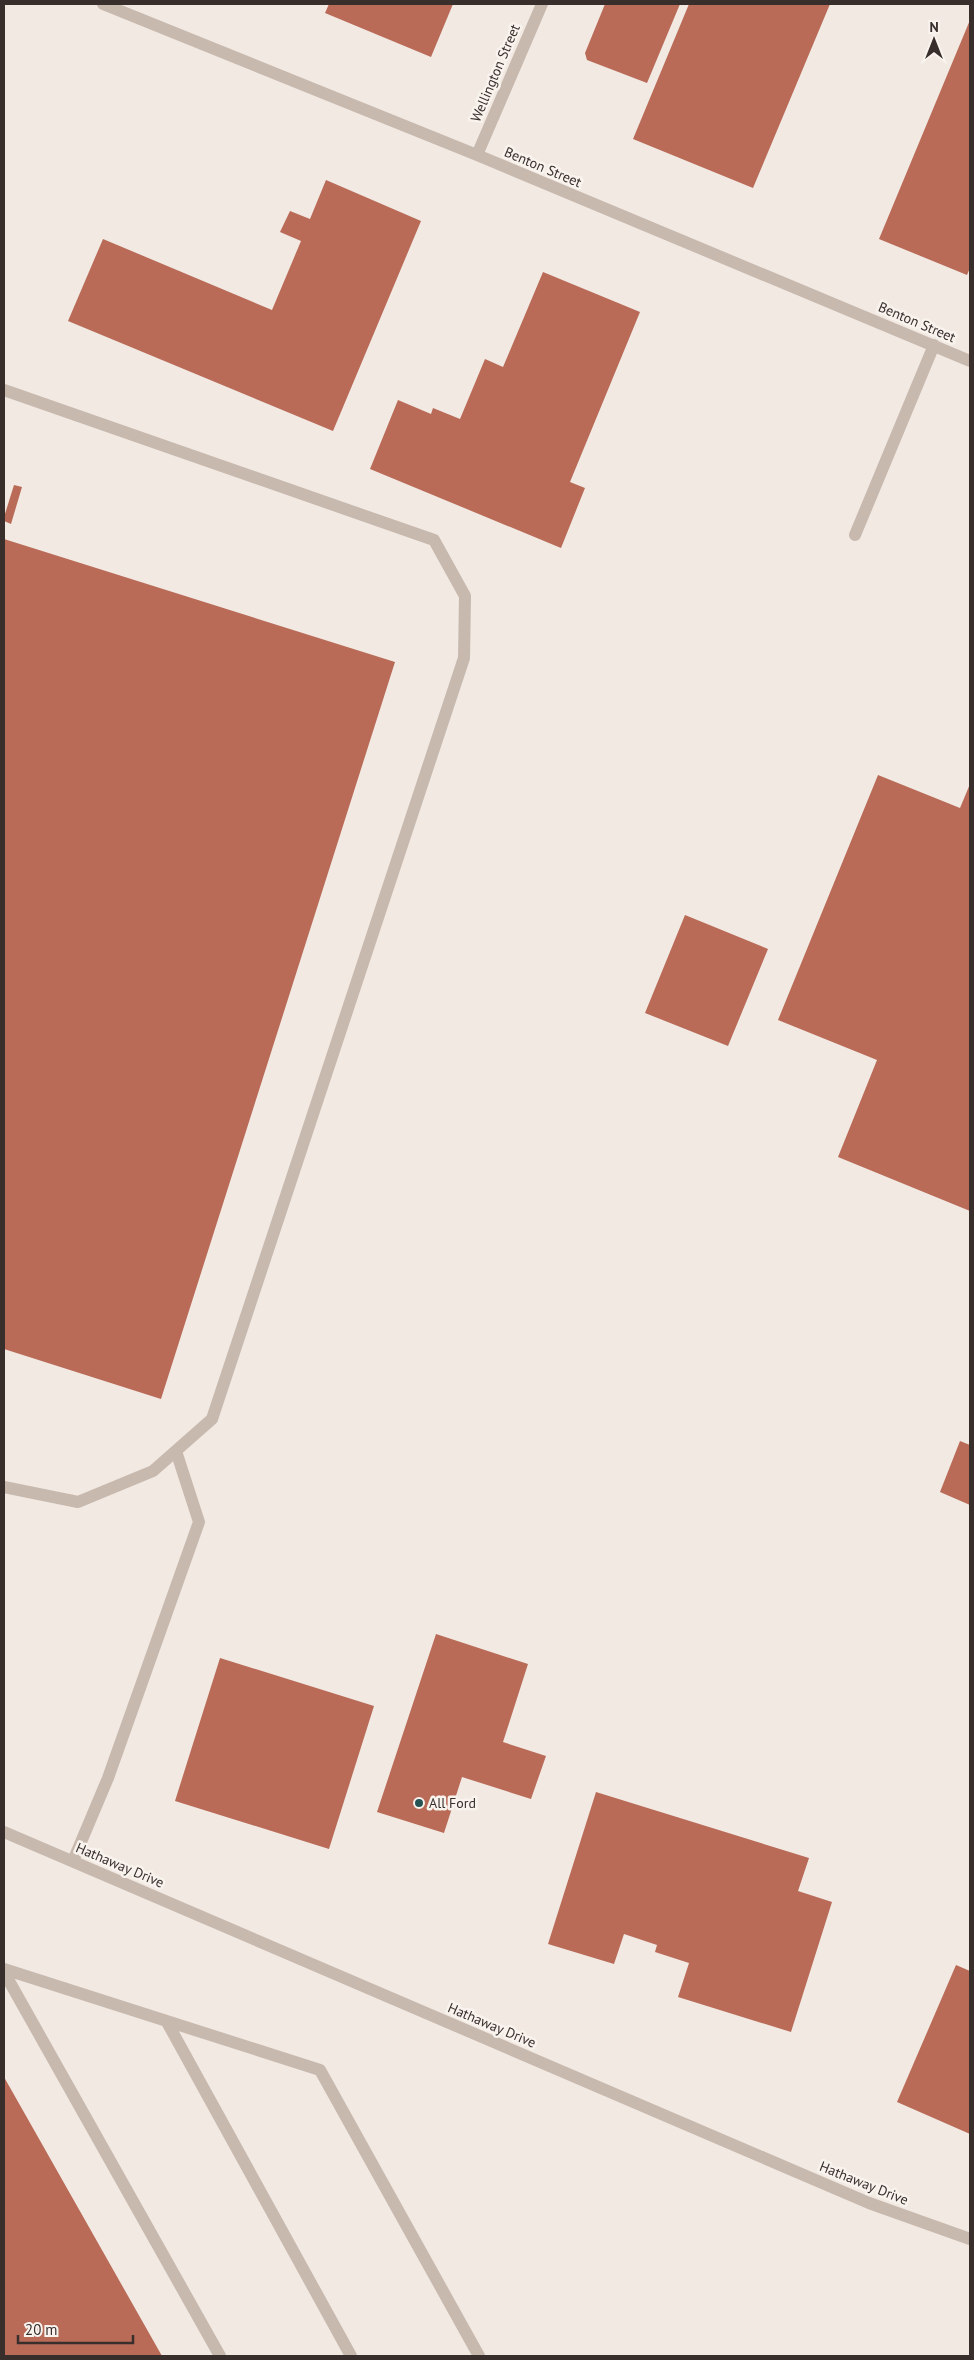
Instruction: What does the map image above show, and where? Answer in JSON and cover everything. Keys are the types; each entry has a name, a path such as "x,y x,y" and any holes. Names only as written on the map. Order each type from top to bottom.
{"street":[{"name":"Benton Street","path":"103,4 477,155 970,361"},
{"name":"Wellington Street","path":"477,155 542,4"},
{"path":"855,535 934,346"},
{"path":"4,390 434,540 465,596 464,658 212,1419 153,1471 78,1502 4,1487"},
{"path":"73,1861 108,1778 199,1522 176,1451"},
{"name":"Hathaway Drive","path":"4,1832 870,2203 970,2239"},
{"path":"4,1970 320,2070 479,2356"},
{"path":"4,1970 220,2356"},
{"path":"167,2022 351,2356"}],"building":[{"path":"329,4 453,4 431,57 325,13"},
{"path":"605,4 680,4 647,83 587,60 585,53"},
{"path":"689,4 830,4 753,188 633,139"},
{"path":"970,20 970,268 967,275 879,239"},
{"path":"326,180 421,221 333,431 68,321 103,239 272,310 301,241 280,232 290,211 310,219"},
{"path":"543,272 640,312 570,482 585,488 561,548 370,469 398,400 431,414 433,408 460,419 485,359 503,367"},
{"path":"14,485 22,487 11,524 4,521 4,517"},
{"path":"4,539 395,662 161,1399 4,1349"},
{"path":"878,775 960,808 970,784 970,1211 838,1157 877,1060 778,1020"},
{"path":"685,915 768,949 728,1046 645,1013"},
{"path":"960,1441 970,1445 970,1505 940,1492"},
{"path":"436,1634 528,1664 503,1742 546,1756 531,1799 462,1777 444,1833 377,1812"},
{"path":"220,1658 374,1706 329,1849 175,1801"},
{"path":"596,1792 809,1858 798,1891 832,1902 791,2032 678,1997 689,1963 655,1952 657,1945 624,1934 614,1964 548,1944"},
{"path":"956,1965 970,1971 970,2134 897,2102"},
{"path":"4,2077 162,2356 4,2356"}],"place":[{"name":"All Ford","path":"419,1803"}]}
